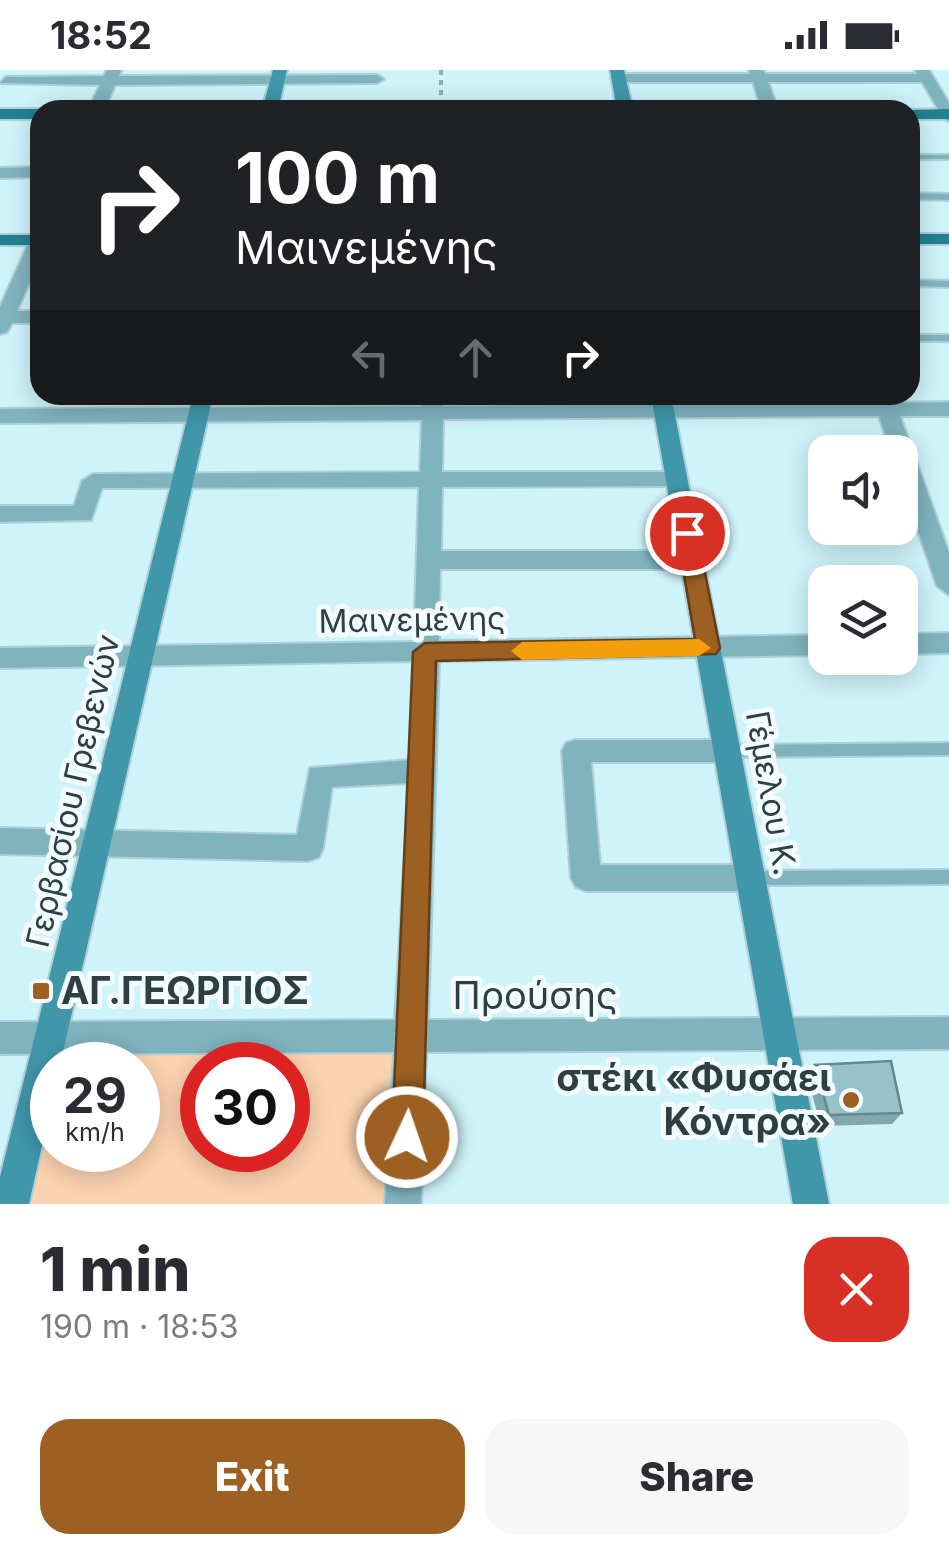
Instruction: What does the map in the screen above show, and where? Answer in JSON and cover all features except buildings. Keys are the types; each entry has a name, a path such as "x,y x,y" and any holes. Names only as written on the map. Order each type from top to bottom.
{"main road":[{"path":"618,74 623,100"},
{"path":"273,100 279,75"},
{"path":"0,114 30,114"},
{"path":"920,114 949,115"},
{"path":"920,239 949,239"},
{"path":"0,240 30,240"},
{"name":"Γέμελου Κ.","path":"663,405 812,1204"},
{"name":"Γερβασίου Γρεβενών","path":"11,1204 200,406"}],"street":[{"path":"618,74 924,74 949,115"},
{"path":"758,74 767,100"},
{"path":"101,100 112,75"},
{"path":"6,80 112,75 279,75 377,80"},
{"path":"0,172 30,172"},
{"path":"30,260 4,312 30,316"},
{"path":"0,416 200,406 316,405"},
{"path":"404,1204 423,771 432,405"},
{"path":"886,405 948,582"},
{"path":"912,405 949,409"},
{"path":"0,514 84,514 93,480 677,479"},
{"path":"428,560 692,560"},
{"path":"918,644 949,643"},
{"name":"Μαινεμένης","path":"0,658 808,646"},
{"path":"727,751 576,751 586,878 751,878"},
{"path":"0,840 309,848 320,776 423,771"},
{"name":"Προύσης","path":"0,1038 949,1032"}],"lane":[{"path":"920,156 949,157"},
{"path":"920,196 949,197"},
{"path":"920,284 949,284"},
{"path":"920,338 949,338"},
{"path":"727,751 949,749"},
{"path":"751,878 949,877"}],"path":[{"path":"441,70 442,100"}],"shaded area":[{"path":"160,1049 180,1049 180,1172 310,1172 310,1050 392,1050 383,1204 25,1204 33,1172 160,1172"}],"slow traffic":[{"path":"522,651 699,648"}],"place":[{"name":"ΑΓ.ΓΕΩΡΓΙΟΣ","path":"41,991"},
{"name":"στέκι «Φυσάει Κόντρα»","path":"851,1100"}],"route":[{"path":"407,1137 425,652 708,648 687,533"}]}
